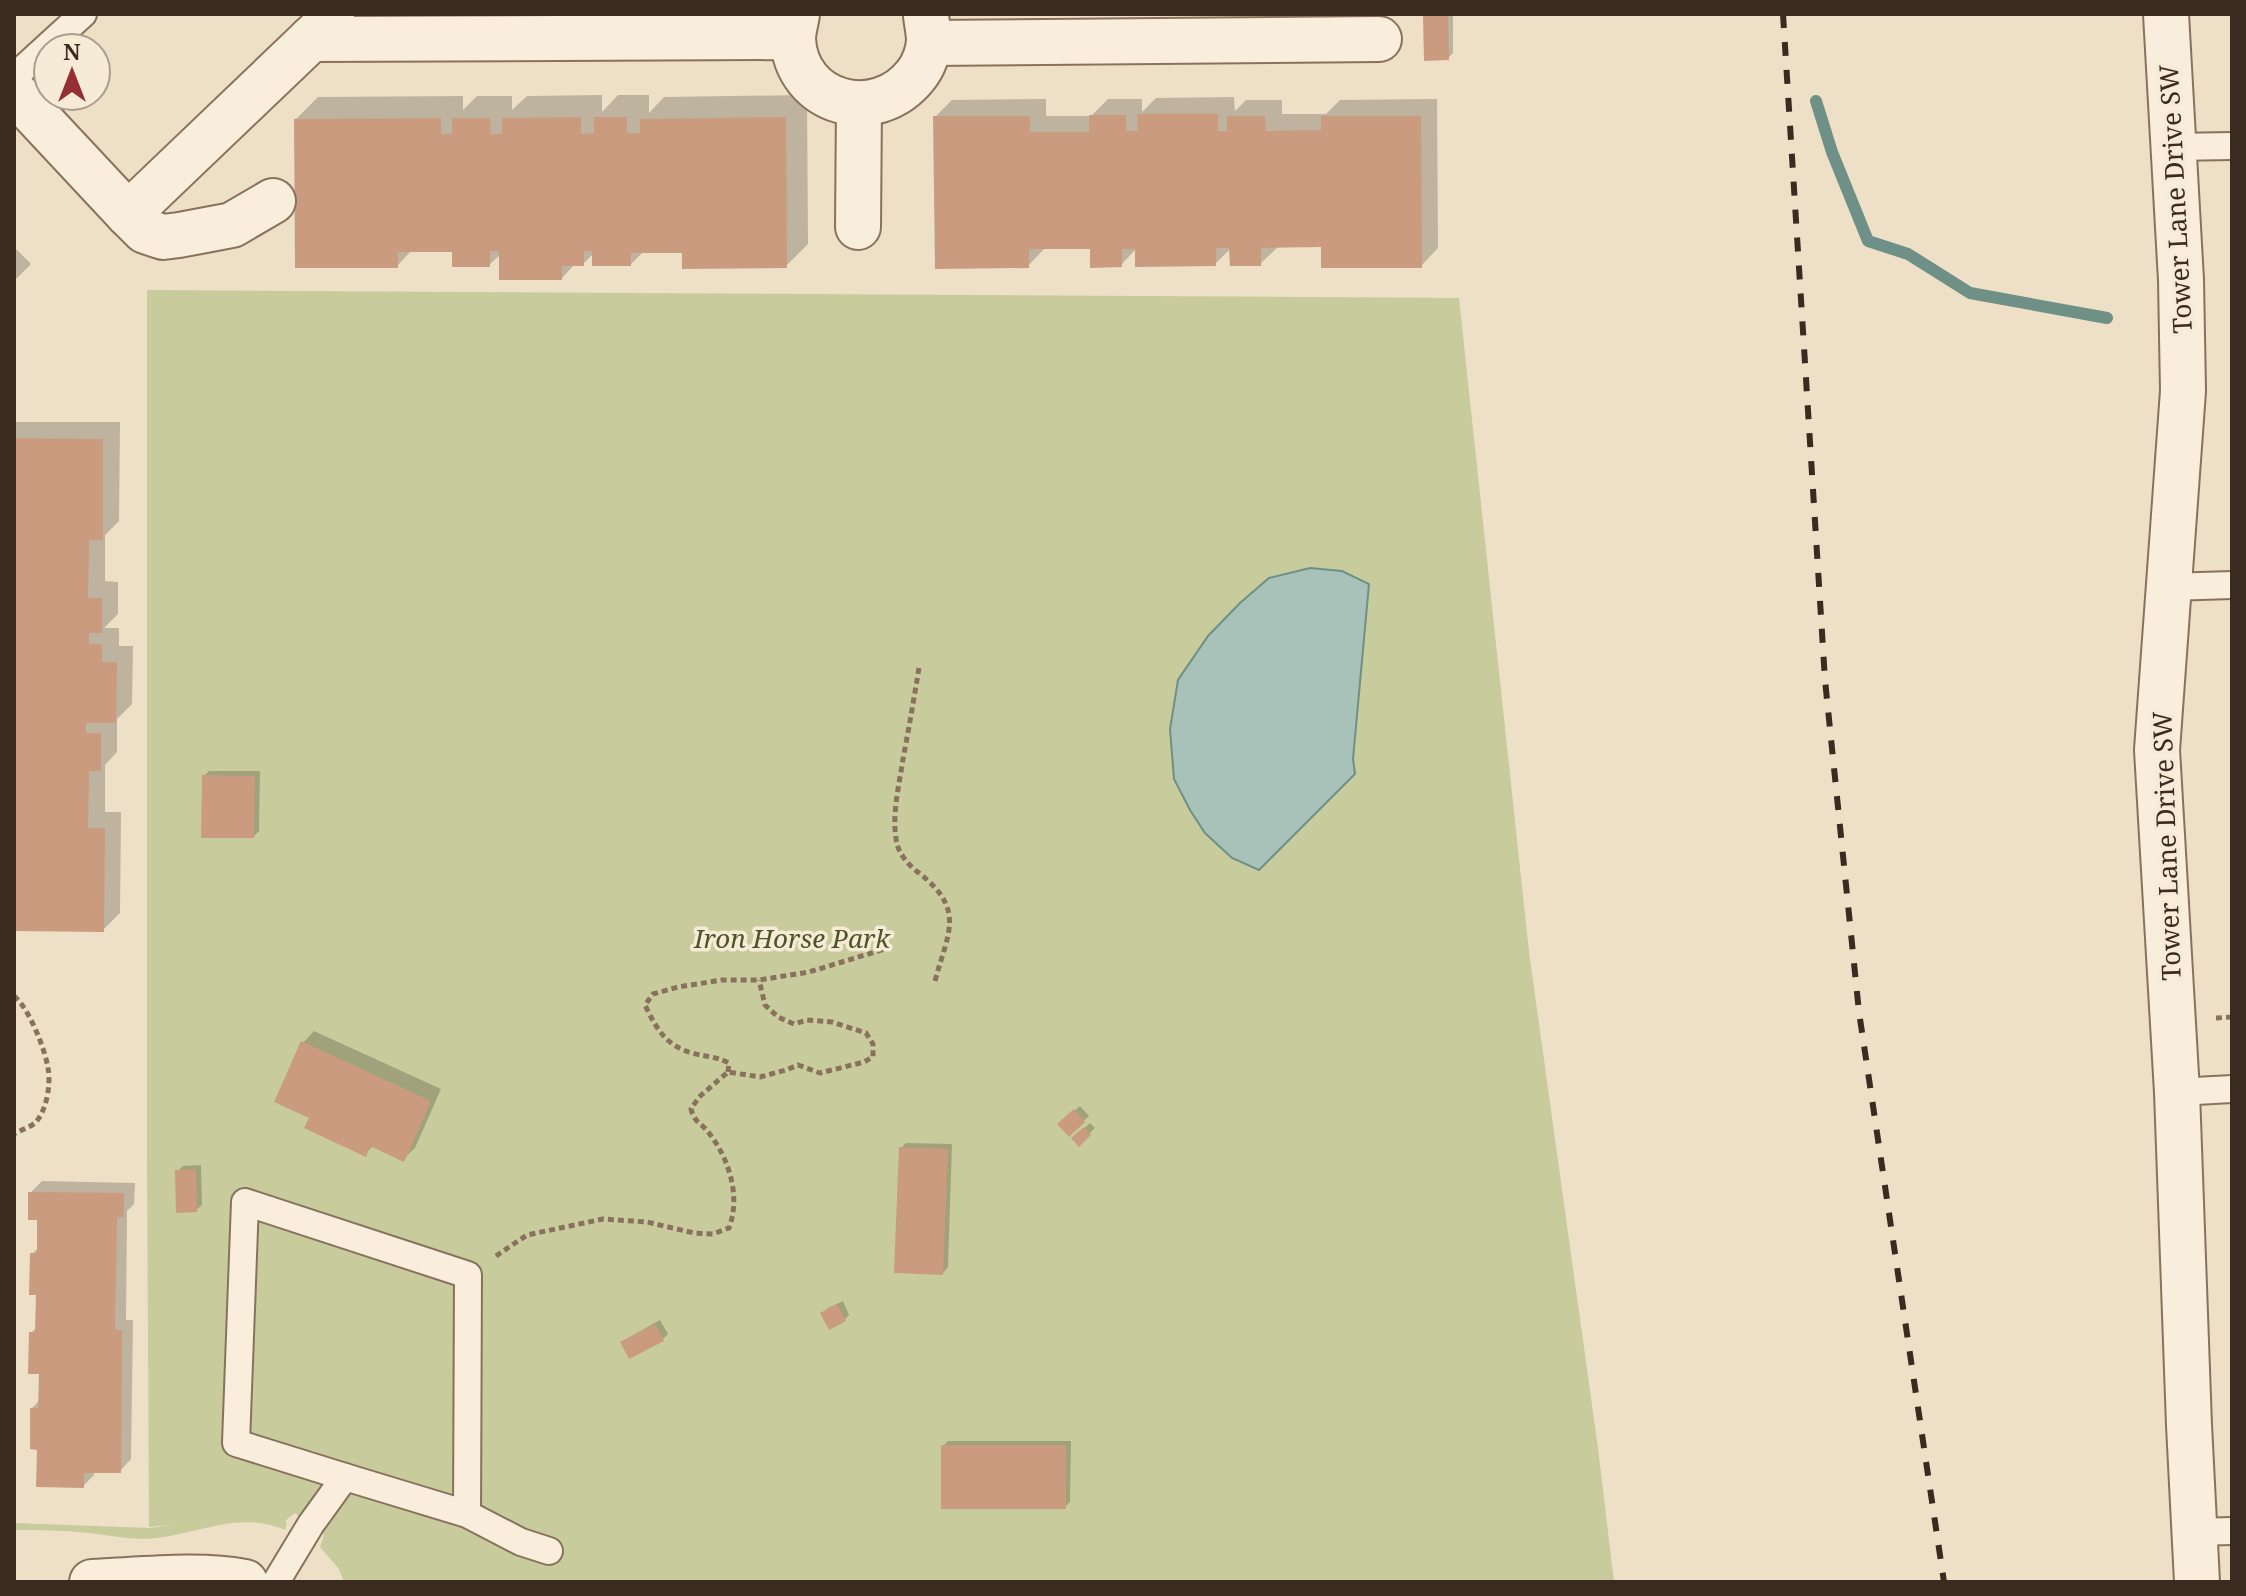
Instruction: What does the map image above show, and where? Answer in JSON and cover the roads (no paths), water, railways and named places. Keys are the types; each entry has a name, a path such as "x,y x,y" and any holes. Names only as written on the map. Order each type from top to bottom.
{"street":[{"name":"Tower Lane Drive SW","path":"2166,14 2181,280 2183,391 2157,750 2177,1092 2213,1531 2197,1582"},
{"path":"128,214 324,27 795,26 798,63 812,84 834,99 859,104 884,101 906,87 922,67 927,28 1379,39"},
{"path":"14,92 145,231 163,237 232,225 273,201"},
{"path":"858,227 859,104"},
{"path":"92,1582 232,1579 245,1582"}],"lane":[{"path":"14,77 83,14"},
{"path":"2173,147 2232,146"},
{"path":"2168,587 2232,585"},
{"path":"2177,1092 2232,1089"},
{"path":"467,1514 468,1275 245,1202 236,1443 467,1514 521,1542 549,1551"},
{"path":"276,1582 311,1524 345,1477"}],"water":[{"path":"1310,568 1342,571 1369,584 1353,759 1355,774 1259,870 1232,858 1205,833 1174,779 1170,729 1178,680 1208,636 1269,578"}],"waterway":[{"path":"1816,101 1832,152 1868,241 1908,254 1970,293 2107,318"}],"railway":[{"path":"1783,14 1825,680 1859,1012 1944,1582"}],"park label":[{"name":"Iron Horse Park","path":"792,938"}]}
